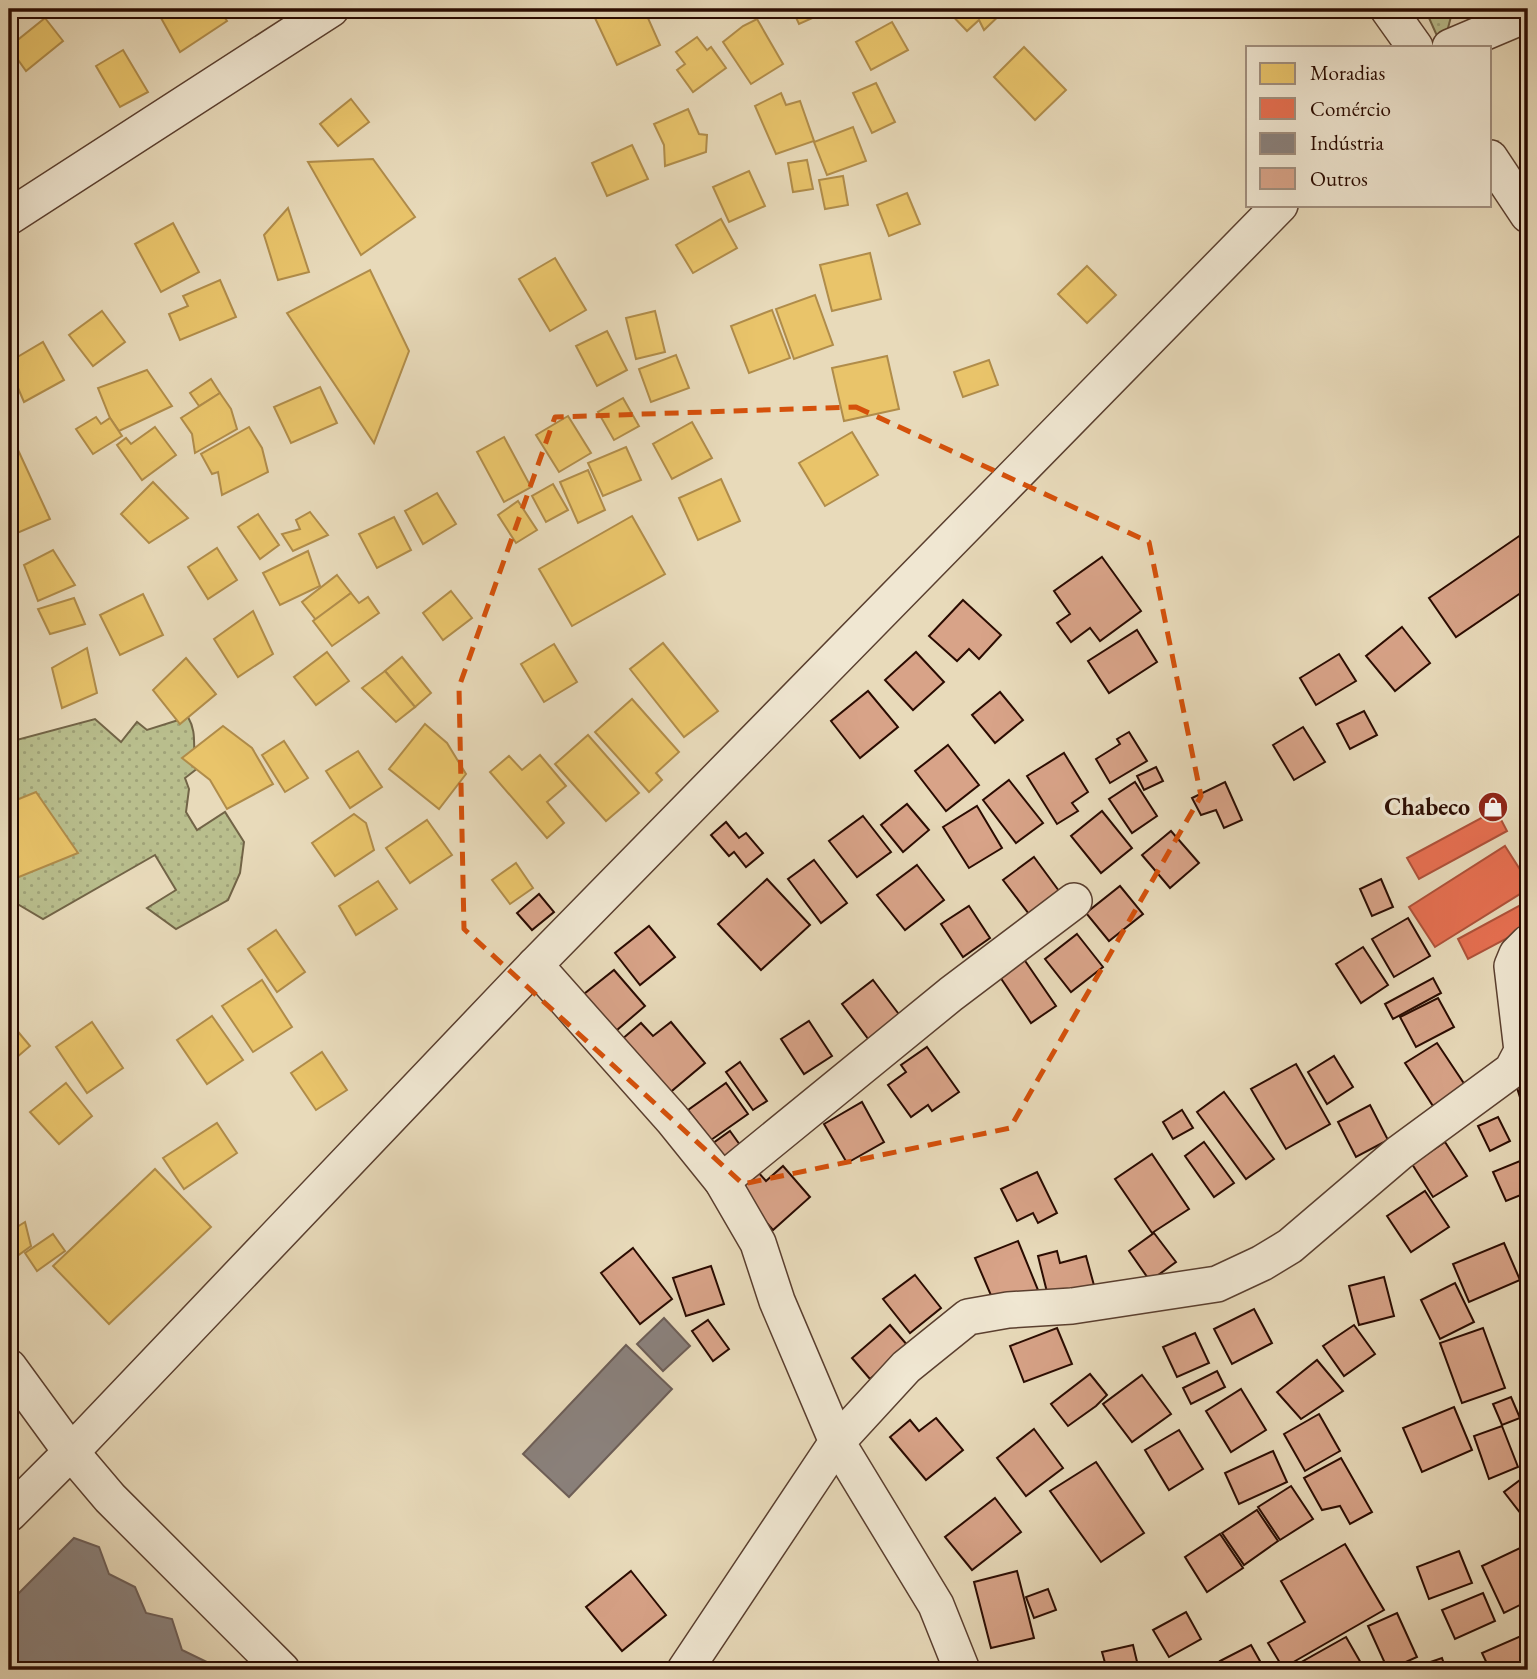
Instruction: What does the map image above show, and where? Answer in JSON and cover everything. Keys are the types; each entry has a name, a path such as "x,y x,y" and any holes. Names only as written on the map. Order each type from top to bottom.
{"street":[{"path":"9,217 331,9"},
{"path":"1388,9 1414,46"},
{"path":"1452,46 1528,14"},
{"path":"1492,161 1528,215"},
{"path":"9,1514 535,965 1279,206"},
{"path":"722,1181 951,994 1074,901"},
{"path":"685,1670 837,1442 906,1367 968,1317 1008,1310 1072,1306 1217,1284 1262,1263 1290,1246 1399,1153 1512,1070 1522,1051 1512,966 1517,954 1528,943"},
{"path":"535,965 672,1119 722,1181 758,1243 777,1301 837,1442 936,1605 962,1670"},
{"path":"9,1367 71,1452 110,1497 282,1670"}],"highlighted area":[{"path":"856,407 1149,542 1201,796 1010,1128 743,1184 464,929 459,687 555,417"}],"green space":[{"path":"1425,9 1453,9 1442,46"},
{"path":"188,717 193,730 198,768 185,778 189,789 186,812 197,830 225,812 244,842 240,873 228,900 176,929 147,908 176,890 155,855 43,919 9,899 9,742 95,719 121,742 137,722 147,730"}],"building: Moradias":[{"path":"156,9 219,9 227,21 180,52"},
{"path":"615,9 637,9 648,18 660,45 617,65 595,18"},
{"path":"792,9 814,9 817,16 799,24"},
{"path":"946,9 1005,10 984,30 979,20 967,31"},
{"path":"45,18 63,41 26,71 9,47"},
{"path":"757,19 783,64 751,84 723,42"},
{"path":"892,22 908,50 871,70 856,42"},
{"path":"697,37 707,50 711,47 726,68 693,92 677,70 685,64 676,52"},
{"path":"1024,47 1066,90 1035,120 994,77"},
{"path":"123,50 148,92 120,107 96,66"},
{"path":"876,83 895,122 872,133 853,93"},
{"path":"781,93 786,105 800,101 814,141 776,154 755,106"},
{"path":"351,99 369,122 338,146 320,124"},
{"path":"688,109 699,134 707,135 706,152 665,166 664,145 654,124"},
{"path":"853,127 866,161 827,175 814,142"},
{"path":"632,145 648,179 607,196 592,163"},
{"path":"373,159 415,217 361,255 308,162"},
{"path":"807,160 813,189 793,192 788,163"},
{"path":"749,171 765,206 729,222 713,187"},
{"path":"843,176 848,205 825,209 819,180"},
{"path":"907,193 920,224 889,236 877,205"},
{"path":"288,208 309,272 278,280 264,235"},
{"path":"721,219 737,248 693,273 676,245"},
{"path":"173,223 199,272 161,292 135,244"},
{"path":"870,253 881,299 832,311 820,265"},
{"path":"555,258 586,310 550,331 519,279"},
{"path":"1087,266 1116,295 1087,323 1058,294"},
{"path":"370,270 409,351 374,443 287,313"},
{"path":"220,280 236,317 180,340 169,314 188,306 183,296"},
{"path":"815,295 833,345 794,359 776,309"},
{"path":"772,310 790,358 749,373 731,326"},
{"path":"102,311 125,342 93,366 69,335"},
{"path":"655,311 665,352 636,359 626,318"},
{"path":"607,331 627,370 597,386 576,346"},
{"path":"43,342 64,380 24,402 9,362"},
{"path":"676,355 689,388 651,402 639,369"},
{"path":"887,356 899,409 844,421 832,368"},
{"path":"989,360 998,385 963,397 954,372"},
{"path":"147,370 172,406 119,431 110,418 98,388"},
{"path":"211,379 220,393 199,406 190,393"},
{"path":"320,387 337,423 291,443 274,407"},
{"path":"220,393 231,409 237,429 195,453 192,434 181,418"},
{"path":"623,398 639,426 614,440 598,412"},
{"path":"568,416 591,453 559,472 536,435"},
{"path":"96,417 101,424 110,418 122,436 93,454 76,429"},
{"path":"692,422 712,458 672,479 653,444"},
{"path":"155,427 176,455 142,480 117,445 126,438 131,444"},
{"path":"249,427 262,448 268,472 222,495 218,472 212,474 201,454"},
{"path":"852,432 878,475 825,506 799,463"},
{"path":"12,437 50,519 10,536 9,439"},
{"path":"504,437 531,487 504,502 477,452"},
{"path":"626,447 641,480 603,496 588,463"},
{"path":"588,470 605,510 578,523 560,482"},
{"path":"721,479 740,521 698,540 679,498"},
{"path":"153,482 188,518 149,543 121,514"},
{"path":"553,484 568,510 546,522 532,496"},
{"path":"437,493 456,524 423,544 405,511"},
{"path":"518,501 537,530 516,543 498,515"},
{"path":"310,512 328,535 293,551 282,534 300,529 296,520"},
{"path":"258,514 279,545 260,559 238,527"},
{"path":"632,516 665,574 572,626 539,569"},
{"path":"394,517 411,550 377,568 359,534"},
{"path":"217,548 237,580 208,599 188,567"},
{"path":"53,550 75,585 38,601 24,565"},
{"path":"308,551 320,586 280,605 263,573"},
{"path":"337,575 351,593 316,620 302,602"},
{"path":"451,591 472,618 443,640 423,613"},
{"path":"351,593 359,603 368,597 379,613 332,646 313,621"},
{"path":"143,594 163,635 120,655 100,615"},
{"path":"74,598 85,624 50,634 38,609"},
{"path":"253,611 273,654 238,677 214,639"},
{"path":"663,643 718,711 684,737 630,669"},
{"path":"554,644 577,682 544,702 521,664"},
{"path":"87,648 97,693 62,708 52,668"},
{"path":"327,652 349,681 316,705 294,677"},
{"path":"402,657 431,693 415,707 385,671"},
{"path":"186,658 216,694 180,724 153,690"},
{"path":"385,671 415,707 396,722 362,688"},
{"path":"632,699 679,752 656,773 662,780 649,792 595,732"},
{"path":"425,724 447,743 466,774 439,809 389,769"},
{"path":"223,726 252,748 273,784 227,809 210,780 182,758"},
{"path":"588,735 639,793 606,821 555,764"},
{"path":"284,741 308,778 285,792 262,755"},
{"path":"358,751 382,787 350,808 326,771"},
{"path":"540,755 566,786 547,802 564,823 547,838 490,772 509,756 522,770"},
{"path":"36,792 78,853 9,881 9,803"},
{"path":"354,814 366,823 374,850 335,876 312,843"},
{"path":"427,820 452,855 410,883 386,848"},
{"path":"516,863 533,888 510,904 492,880"},
{"path":"378,881 397,909 356,935 339,906"},
{"path":"276,930 305,972 277,992 248,949"},
{"path":"262,980 292,1027 253,1052 222,1006"},
{"path":"212,1016 243,1060 207,1084 177,1040"},
{"path":"9,1021 30,1046 9,1064"},
{"path":"92,1022 123,1068 87,1093 56,1047"},
{"path":"322,1052 347,1090 316,1110 291,1073"},
{"path":"66,1083 92,1116 59,1144 30,1112"},
{"path":"217,1123 237,1153 184,1189 163,1158"},
{"path":"155,1169 211,1227 109,1324 53,1266"},
{"path":"25,1222 31,1246 9,1262 9,1232"},
{"path":"53,1234 65,1251 37,1271 25,1253"}],"building: Comércio":[{"path":"1496,810 1507,831 1419,879 1407,858"},
{"path":"1505,846 1528,882 1528,889 1435,947 1409,907"},
{"path":"1528,901 1528,927 1468,959 1458,939"}],"building: Indústria":[{"path":"664,1318 690,1346 663,1371 637,1344"},
{"path":"626,1345 672,1389 569,1497 523,1454"},
{"path":"74,1538 99,1547 109,1574 135,1587 146,1613 172,1619 182,1650 211,1664 213,1670 9,1670 9,1603"}],"building: Outros":[{"path":"1528,530 1528,588 1456,637 1429,598"},
{"path":"1102,557 1141,611 1100,641 1090,628 1071,642 1057,623 1070,614 1054,591"},
{"path":"963,600 1001,635 979,659 969,649 957,661 929,636"},
{"path":"1402,627 1430,663 1395,691 1366,656"},
{"path":"1137,630 1157,662 1109,693 1088,661"},
{"path":"916,652 944,682 913,710 885,680"},
{"path":"1339,654 1356,681 1316,705 1300,678"},
{"path":"868,691 898,727 860,758 831,721"},
{"path":"1000,692 1023,720 995,743 972,715"},
{"path":"1364,711 1377,735 1350,749 1337,724"},
{"path":"1303,727 1325,762 1294,780 1273,745"},
{"path":"1129,732 1147,761 1110,783 1096,759 1120,744 1117,739"},
{"path":"948,745 979,785 946,811 915,771"},
{"path":"1064,753 1088,792 1072,803 1078,811 1057,824 1027,776"},
{"path":"1156,767 1163,781 1144,790 1137,776"},
{"path":"1009,780 1043,823 1016,843 983,800"},
{"path":"1135,782 1157,816 1132,833 1109,799"},
{"path":"1225,782 1242,820 1224,828 1216,810 1201,815 1192,798"},
{"path":"907,804 929,830 903,852 881,825"},
{"path":"977,806 1002,848 969,868 943,827"},
{"path":"1102,811 1132,848 1101,873 1071,836"},
{"path":"863,816 891,852 857,877 829,841"},
{"path":"726,822 739,838 746,833 763,853 746,867 734,852 729,856 711,835"},
{"path":"1171,831 1199,863 1170,888 1142,855"},
{"path":"1034,857 1059,891 1029,914 1003,880"},
{"path":"814,860 847,903 821,923 788,879"},
{"path":"917,865 944,900 905,930 877,895"},
{"path":"767,879 810,925 761,970 718,924"},
{"path":"1381,879 1393,907 1372,916 1360,889"},
{"path":"1120,886 1143,914 1109,941 1086,913"},
{"path":"539,894 554,912 532,930 517,913"},
{"path":"969,906 990,938 963,957 941,924"},
{"path":"1408,918 1430,956 1394,977 1372,939"},
{"path":"649,926 675,957 640,985 615,953"},
{"path":"1077,934 1103,967 1071,992 1045,959"},
{"path":"1363,947 1388,985 1361,1003 1336,964"},
{"path":"1019,952 1056,1006 1031,1023 994,968"},
{"path":"614,970 645,1006 610,1036 579,998"},
{"path":"1433,978 1441,993 1393,1019 1385,1004"},
{"path":"873,980 901,1017 869,1040 842,1004"},
{"path":"1438,998 1454,1027 1416,1047 1400,1017"},
{"path":"809,1021 832,1056 804,1074 781,1039"},
{"path":"671,1022 705,1063 667,1095 621,1040 641,1023 653,1036"},
{"path":"1437,1043 1465,1085 1433,1106 1405,1063"},
{"path":"927,1047 959,1092 932,1111 928,1105 911,1117 888,1085 906,1072 901,1065"},
{"path":"1334,1056 1353,1087 1327,1104 1308,1072"},
{"path":"740,1062 767,1101 753,1110 726,1072"},
{"path":"1296,1064 1330,1124 1286,1149 1251,1089"},
{"path":"1528,1073 1528,1123 1514,1078"},
{"path":"726,1083 748,1114 711,1140 688,1110"},
{"path":"1224,1092 1274,1159 1246,1179 1197,1112"},
{"path":"862,1102 884,1142 847,1163 824,1124"},
{"path":"1370,1105 1388,1140 1356,1157 1338,1122"},
{"path":"1182,1110 1193,1128 1173,1139 1163,1122"},
{"path":"1498,1117 1510,1141 1490,1151 1478,1126"},
{"path":"730,1131 745,1152 724,1167 709,1146"},
{"path":"1204,1142 1234,1183 1214,1197 1185,1156"},
{"path":"1445,1142 1467,1176 1433,1197 1412,1164"},
{"path":"1152,1154 1189,1209 1152,1233 1115,1179"},
{"path":"1520,1161 1528,1180 1528,1192 1506,1201 1493,1172"},
{"path":"783,1166 810,1197 773,1230 738,1190 758,1172 766,1181"},
{"path":"1037,1172 1057,1213 1038,1223 1033,1213 1017,1221 1001,1189"},
{"path":"1425,1191 1449,1227 1411,1252 1387,1216"},
{"path":"1154,1233 1176,1262 1150,1281 1129,1251"},
{"path":"1018,1241 1038,1290 996,1307 975,1258"},
{"path":"1504,1243 1520,1280 1469,1302 1453,1264"},
{"path":"633,1248 672,1299 640,1324 601,1273"},
{"path":"1057,1251 1060,1263 1086,1256 1095,1289 1049,1300 1038,1256"},
{"path":"711,1266 724,1304 686,1316 673,1278"},
{"path":"915,1275 941,1308 910,1333 883,1299"},
{"path":"1384,1277 1394,1316 1359,1325 1349,1286"},
{"path":"1455,1283 1474,1322 1440,1339 1421,1300"},
{"path":"1254,1309 1272,1343 1232,1364 1214,1329"},
{"path":"708,1320 729,1349 713,1361 692,1331"},
{"path":"890,1325 908,1346 870,1379 852,1358"},
{"path":"1354,1325 1375,1354 1344,1376 1323,1346"},
{"path":"1057,1328 1072,1364 1024,1382 1010,1346"},
{"path":"1483,1328 1505,1388 1462,1403 1440,1343"},
{"path":"1195,1333 1209,1363 1177,1377 1163,1347"},
{"path":"1317,1360 1343,1391 1301,1419 1277,1392"},
{"path":"1217,1371 1225,1387 1191,1404 1183,1388"},
{"path":"1090,1374 1107,1395 1068,1426 1051,1404"},
{"path":"1142,1375 1171,1414 1132,1442 1103,1404"},
{"path":"1241,1389 1266,1430 1231,1452 1206,1411"},
{"path":"1511,1397 1520,1418 1502,1425 1493,1404"},
{"path":"1454,1407 1472,1450 1422,1472 1403,1428"},
{"path":"1319,1414 1340,1451 1305,1471 1284,1434"},
{"path":"936,1418 963,1450 926,1480 890,1437 910,1420 919,1431"},
{"path":"1502,1426 1518,1467 1489,1479 1474,1436"},
{"path":"1034,1429 1063,1468 1026,1496 997,1458"},
{"path":"1179,1430 1203,1469 1169,1490 1145,1450"},
{"path":"1273,1451 1287,1482 1239,1504 1225,1473"},
{"path":"1341,1458 1372,1512 1350,1524 1340,1506 1322,1510 1304,1478"},
{"path":"1096,1462 1144,1533 1101,1562 1050,1491"},
{"path":"1528,1474 1528,1523 1504,1492"},
{"path":"1291,1486 1313,1519 1280,1540 1258,1507"},
{"path":"995,1498 1021,1532 972,1570 945,1537"},
{"path":"1257,1510 1278,1541 1244,1565 1222,1533"},
{"path":"1220,1534 1243,1568 1207,1592 1185,1557"},
{"path":"1345,1544 1384,1610 1283,1668 1268,1643 1305,1622 1281,1581"},
{"path":"1520,1548 1528,1566 1528,1601 1504,1613 1482,1566"},
{"path":"1459,1551 1472,1583 1429,1599 1417,1567"},
{"path":"631,1571 666,1615 622,1651 586,1607"},
{"path":"1017,1571 1034,1638 991,1648 974,1582"},
{"path":"1048,1589 1056,1610 1034,1618 1026,1597"},
{"path":"1483,1593 1495,1621 1455,1639 1442,1610"},
{"path":"1186,1612 1201,1639 1169,1657 1153,1630"},
{"path":"1397,1613 1417,1657 1388,1670 1368,1626"},
{"path":"1521,1636 1528,1652 1528,1670 1490,1670 1482,1653"},
{"path":"1346,1637 1365,1670 1289,1669"},
{"path":"1133,1645 1139,1670 1107,1670 1102,1652"},
{"path":"1251,1645 1265,1670 1225,1670 1220,1661"},
{"path":"1442,1658 1446,1670 1407,1670"}],"place":[{"name":"Chabeco","path":"1493,807"}]}
